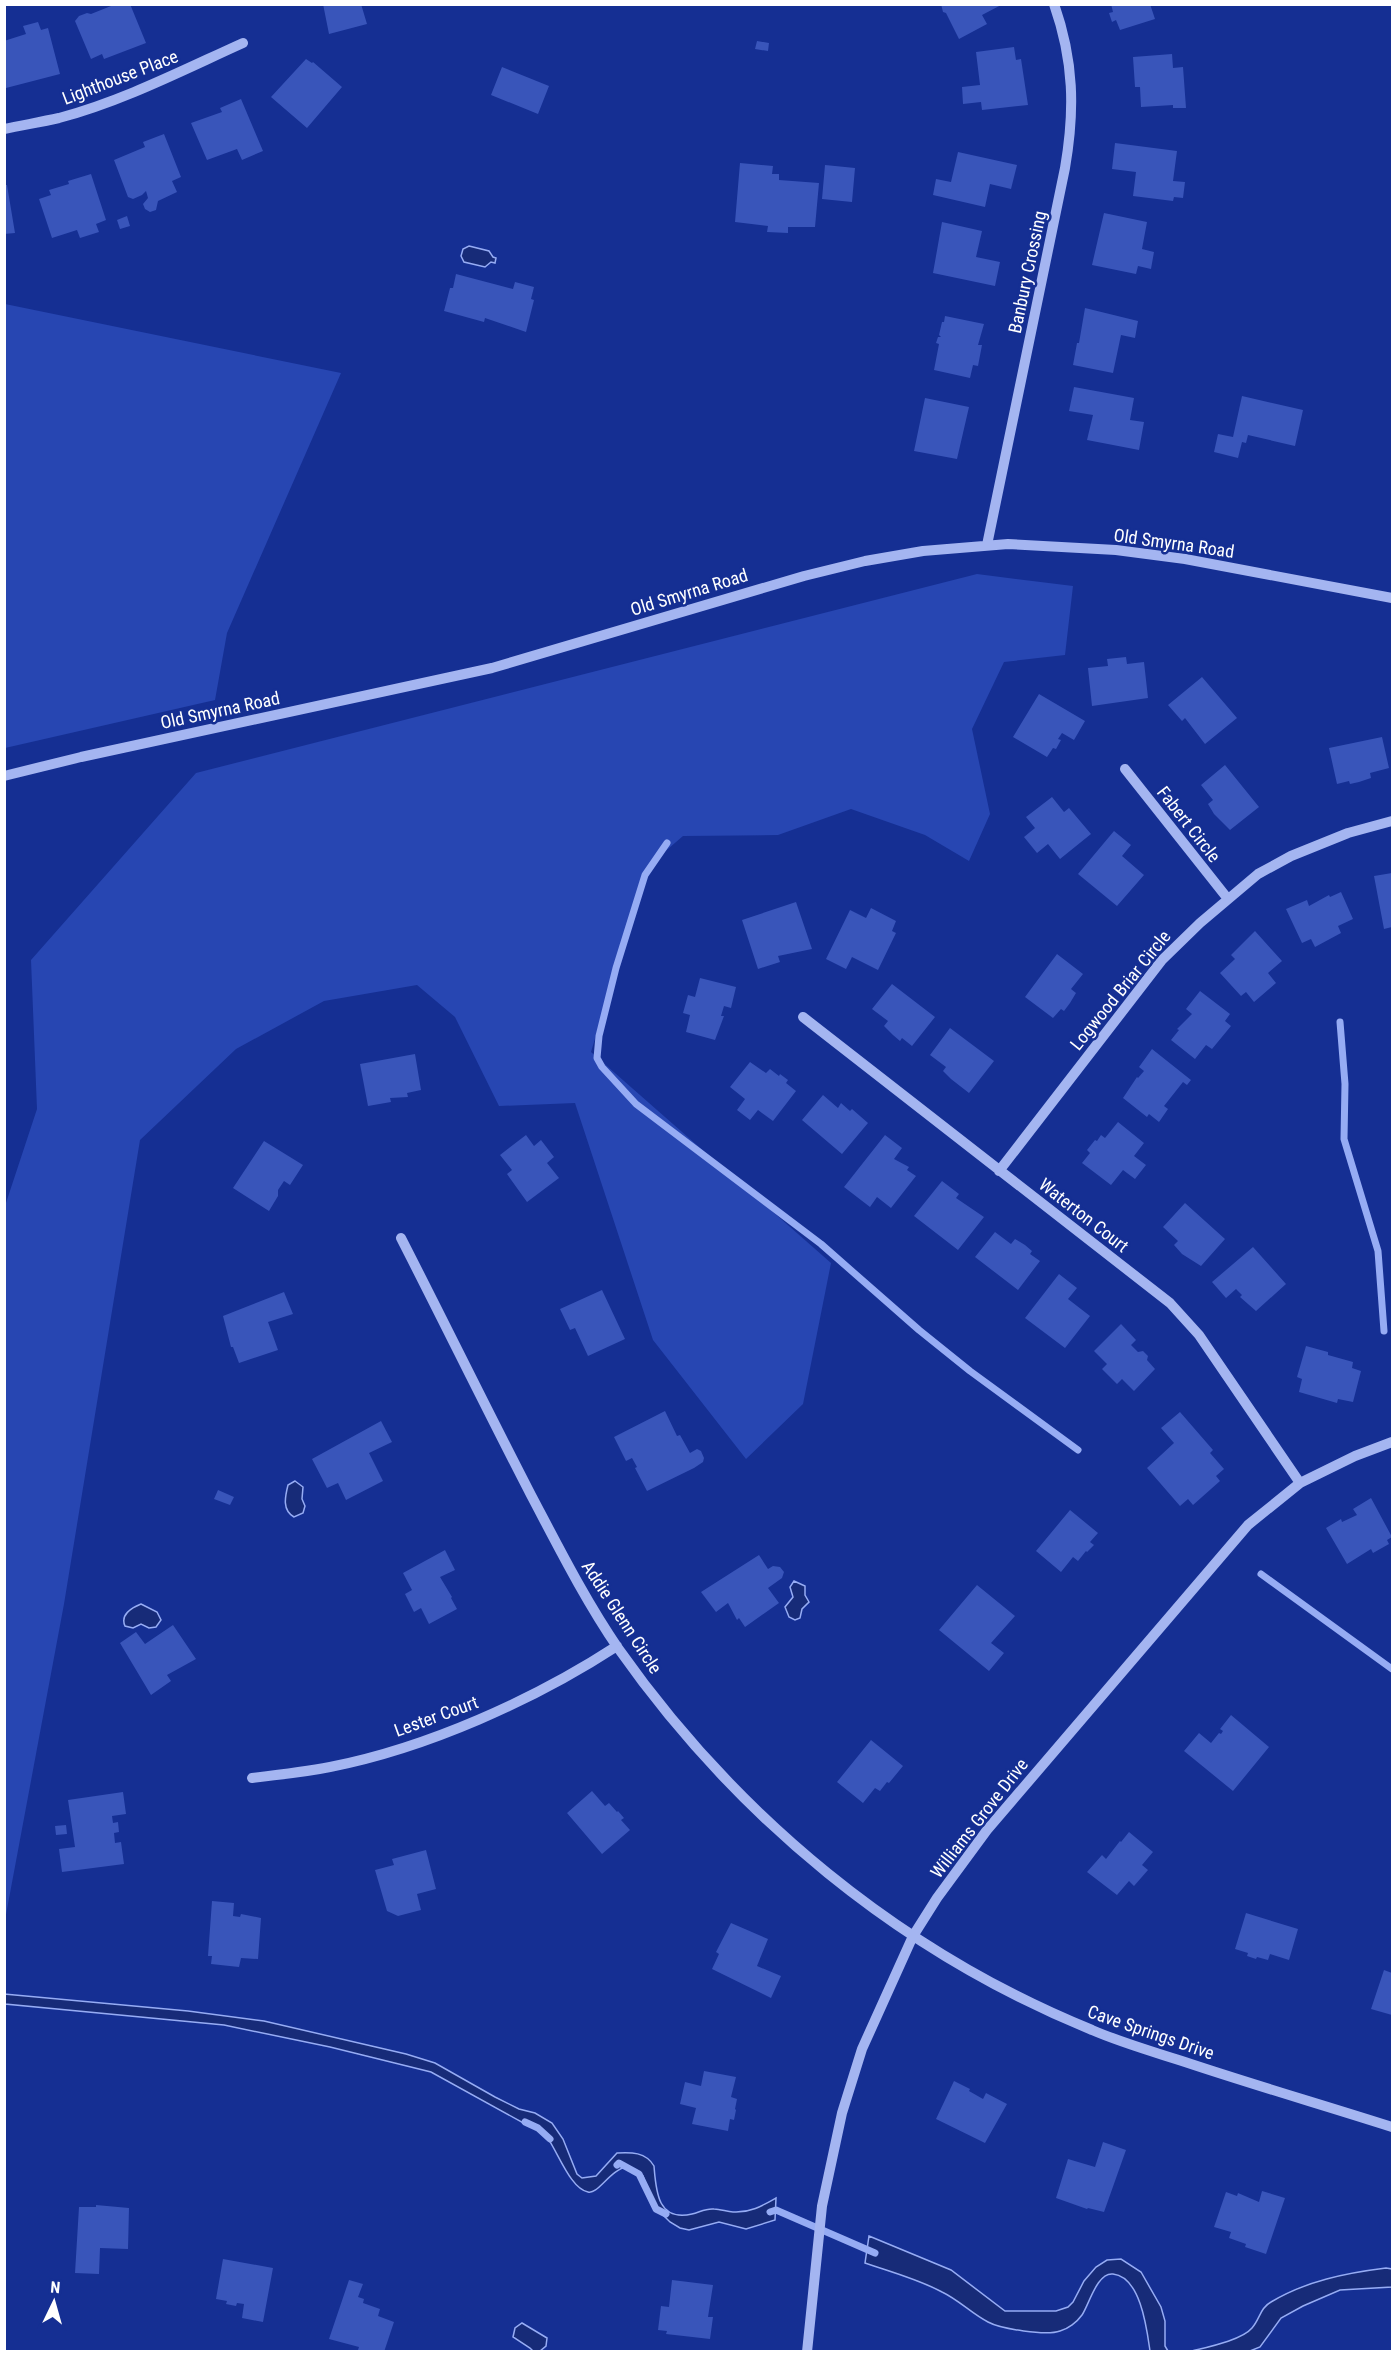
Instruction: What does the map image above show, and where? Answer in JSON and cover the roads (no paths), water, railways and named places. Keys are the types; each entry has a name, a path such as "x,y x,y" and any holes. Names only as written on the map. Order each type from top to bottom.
{"street":[{"name":"Banbury Crossing","path":"987,545 1063,180 1071,125 1070,70 1063,30 1054,4"},
{"name":"Lighthouse Place","path":"4,129 59,117 99,105 146,87 243,43"},
{"name":"Old Smyrna Road","path":"4,776 81,756 492,668 754,590 847,565 901,555 987,545 1083,547 1139,553 1251,571 1392,598"},
{"name":"Fabert Circle","path":"1125,769 1228,899"},
{"name":"Logwood Briar Circle","path":"999,1171 1179,941 1258,874 1291,856 1348,833 1392,821"},
{"name":"Waterton Court","path":"803,1017 1170,1303 1184,1317 1214,1356 1300,1483"},
{"name":"Addie Glenn Circle","path":"401,1238 550,1531 616,1646 692,1743 727,1783 822,1871 913,1936"},
{"name":"Williams Grove Drive","path":"807,2352 822,2206 843,2113 862,2049 913,1936 969,1853 1217,1558 1265,1510 1300,1483 1336,1464 1392,1442"},
{"name":"Lester Court","path":"252,1778 330,1767 360,1760 444,1732 536,1693 586,1666 616,1646"},
{"name":"Cave Springs Drive","path":"913,1936 993,1983 1093,2031 1194,2066 1392,2127"}],"waterway":[{"path":"667,843 645,875 616,968 599,1036 597,1058 602,1067 636,1104 821,1244 919,1330 970,1371 1078,1450"},
{"path":"1340,1022 1345,1084 1344,1139 1378,1251 1384,1331"},
{"path":"1261,1574 1392,1669"},
{"path":"525,2122 538,2128 550,2139"},
{"path":"617,2165 619,2163 639,2174 656,2209 666,2214"},
{"path":"770,2212 776,2210 875,2253"}]}
